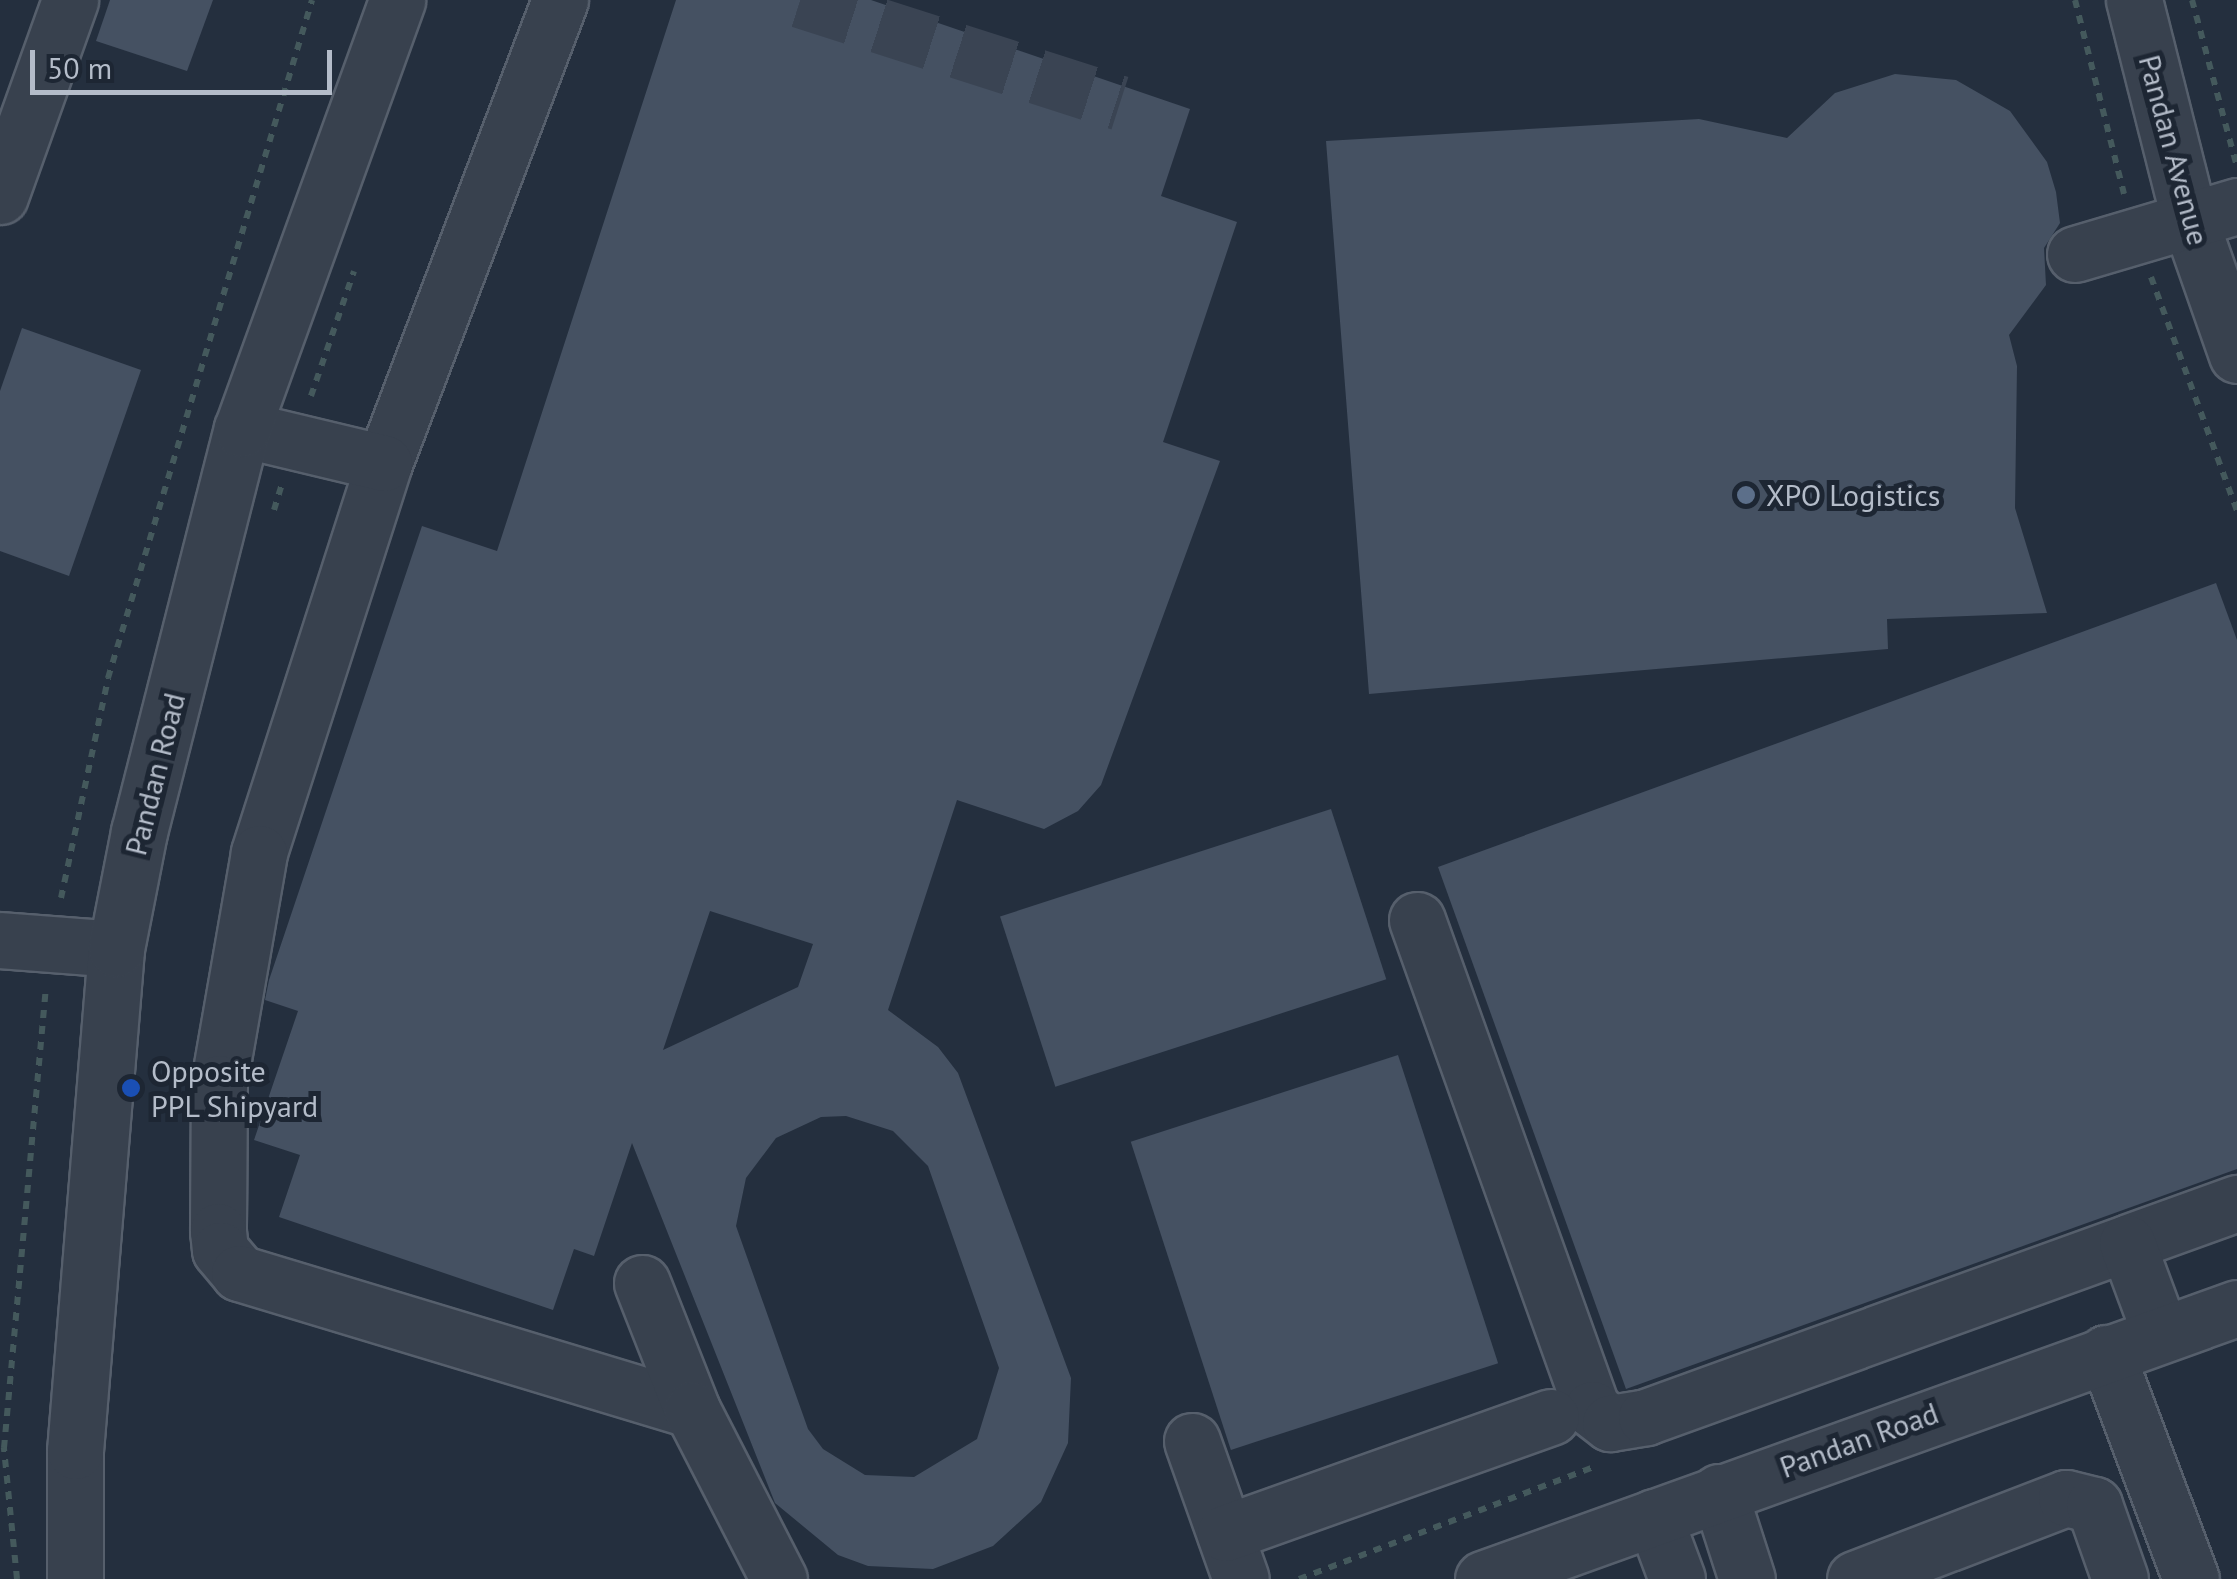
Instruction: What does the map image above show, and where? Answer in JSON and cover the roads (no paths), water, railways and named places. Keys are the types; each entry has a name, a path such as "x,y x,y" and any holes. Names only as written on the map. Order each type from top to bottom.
{"street":[{"path":"6,161 70,0"},
{"name":"Pandan Road","path":"75,1579 74,1451 116,949 242,429 397,0"},
{"path":"560,0 384,462 259,853 238,951 219,1083 220,1250 239,1273 692,1410"},
{"name":"Pandan Avenue","path":"2134,0 2213,214 2237,355"},
{"path":"2076,254 2213,214"},
{"path":"242,429 384,462"},
{"path":"1417,920 1598,1417 1624,1423 1646,1417 2237,1202"},
{"path":"0,940 116,949"},
{"path":"2127,1242 2160,1332"},
{"path":"642,1284 692,1410 779,1579"},
{"name":"Pandan Road","path":"1482,1579 2160,1332 2237,1308"},
{"path":"2106,1354 2191,1579"},
{"path":"1192,1441 1233,1556 1551,1418"},
{"path":"1719,1492 1747,1579"},
{"path":"1855,1579 2066,1498 2094,1505 2120,1579"},
{"path":"1654,1517 1677,1579"}],"tunnel":[{"path":"800,0 1120,103"}],"place":[{"name":"XPO Logistics","path":"1746,495"},
{"name":"Opposite PPL Shipyard","path":"131,1088"}]}
